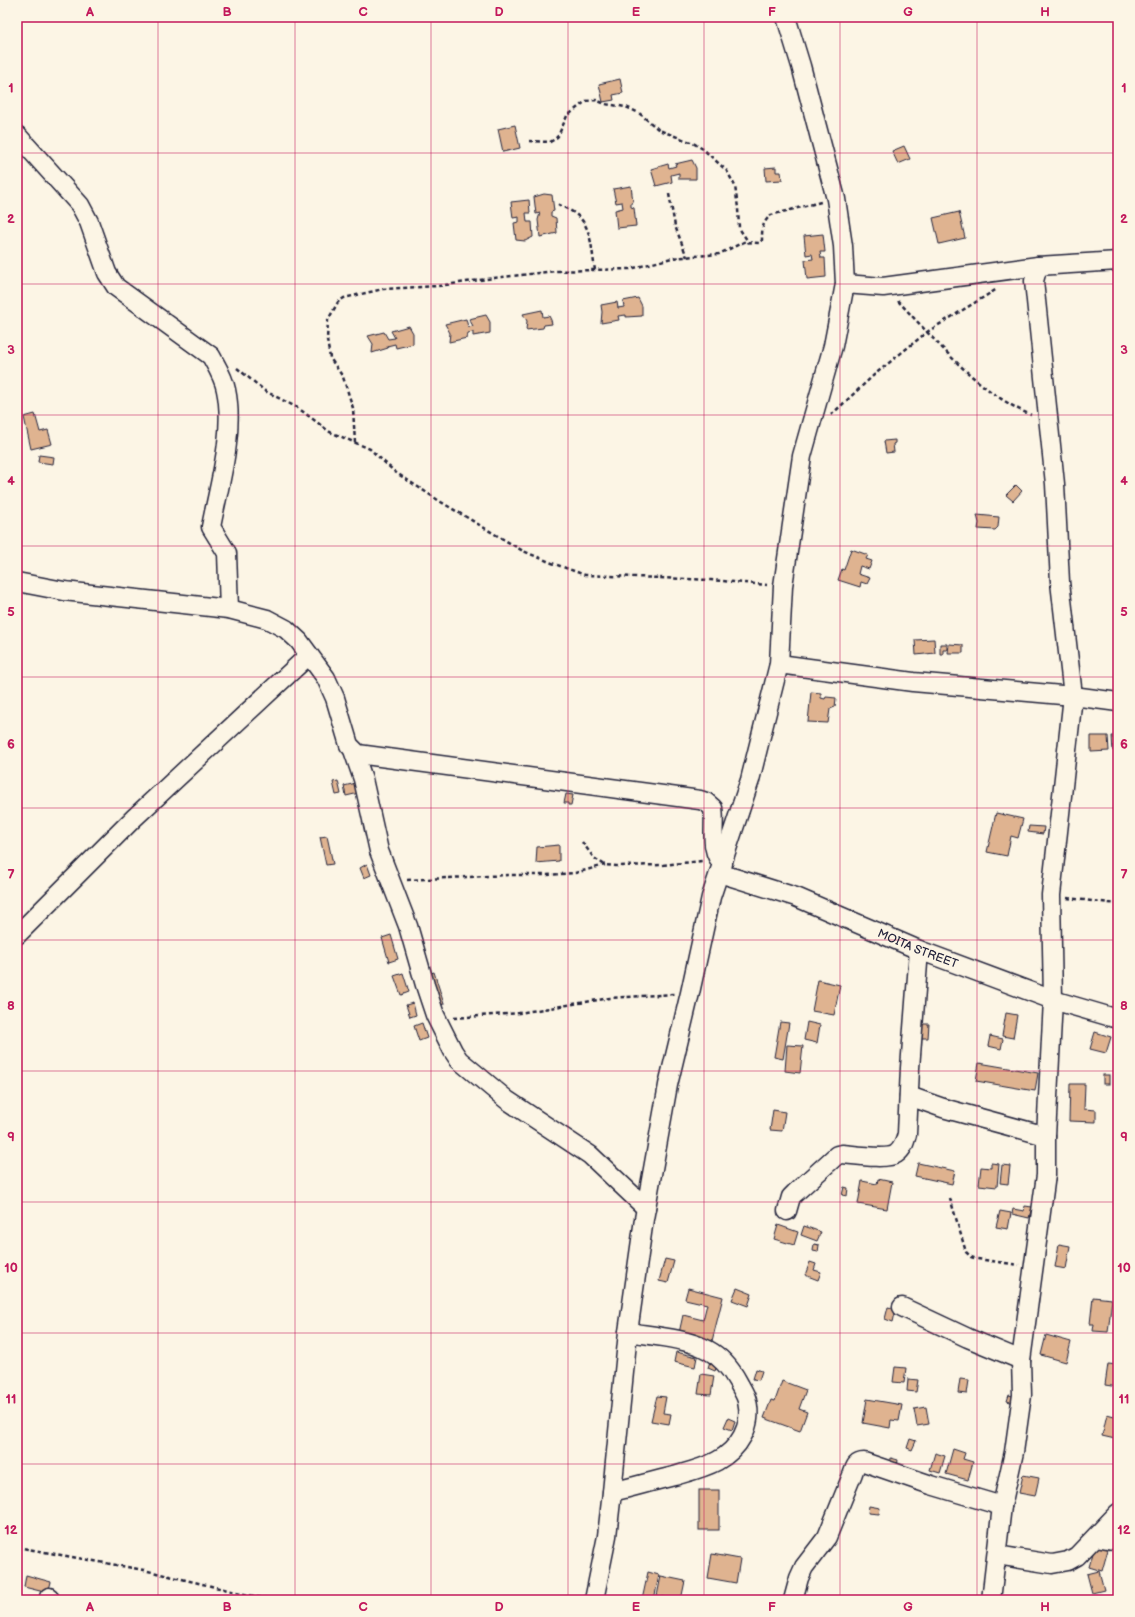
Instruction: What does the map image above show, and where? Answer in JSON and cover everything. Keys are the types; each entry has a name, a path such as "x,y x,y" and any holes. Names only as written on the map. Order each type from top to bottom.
{"street":[{"path":"594,1600 607,1536 628,1332 646,1208 668,1085 720,866 750,780 779,664 783,586 802,456 833,346 845,284 843,246 836,199 801,66 786,17"},
{"path":"17,135 80,205 89,222 107,273 116,287 211,356 220,371 226,389 229,416 227,442 211,527 227,553 229,610"},
{"path":"845,284 883,286 1038,266 1118,260"},
{"path":"991,1600 1002,1506 1014,1452 1022,1395 1021,1360 1046,1175 1046,1136 1053,1000 1051,895 1072,696 1060,582 1055,484 1034,281 1038,266"},
{"path":"17,582 64,591 229,610 266,619 286,629 299,641 326,678 335,698 363,779 379,850 408,926 424,985 453,1052 459,1060 507,1100 590,1155 646,1208"},
{"path":"17,935 134,818 310,655"},
{"path":"779,664 913,682 1072,696 1118,702"},
{"path":"353,750 358,754 700,800 706,802 713,808 715,855 720,866"},
{"name":"MOITA STREET","path":"720,866 919,950 1053,1000 1118,1019"},
{"path":"787,1211 791,1197 794,1193 837,1155 892,1155 896,1153 904,1144 907,1134 919,950"},
{"path":"909,1096 943,1108 1046,1136"},
{"path":"902,1307 968,1338 1021,1360"},
{"path":"612,1492 699,1469 718,1461 738,1443 748,1424 749,1414 747,1400 735,1377 718,1357 707,1349 688,1342 628,1332"},
{"path":"793,1600 799,1578 804,1567 827,1537 855,1468 860,1462 1002,1506"},
{"path":"996,1555 1052,1564 1059,1563 1076,1556 1118,1513"},
{"path":"1096,1537 1118,1541"}],"path":[{"path":"529,141 550,142 555,139 558,136 567,116 586,101 596,100 606,104 626,107 639,113 659,130 694,143 727,171 735,186 739,228 750,243"},
{"path":"668,194 675,226 687,257"},
{"path":"355,443 353,408 343,377 330,358 327,340 328,320 338,302 344,298 383,289 438,286 502,277 556,272 630,269 672,258 719,254 740,244 757,244 761,242 764,220 771,215 836,199"},
{"path":"558,204 579,216 584,223 589,234 595,270"},
{"path":"883,286 982,385 1021,411 1049,423"},
{"path":"829,418 874,375 928,332 1000,287"},
{"path":"235,367 241,370 266,391 298,408 330,432 370,448 395,472 523,551 585,575 711,580 783,586"},
{"path":"582,842 594,858 605,865"},
{"path":"391,881 575,873 605,865 720,866"},
{"path":"1051,895 1118,904"},
{"path":"438,1020 519,1013 610,998 690,993"},
{"path":"950,1198 966,1252 971,1257 1033,1267"},
{"path":"17,1547 144,1570 257,1597 280,1600"},
{"path":"547,1600 573,1600"}],"building":[{"path":"620,79 623,93 613,95 614,100 603,102 599,84"},
{"path":"515,125 520,148 503,152 498,129"},
{"path":"904,146 910,159 898,164 892,151"},
{"path":"692,160 696,168 696,179 679,179 679,173 671,175 672,182 656,186 651,169 668,164 669,168 676,166 675,164"},
{"path":"776,167 776,172 781,172 782,180 766,181 765,168"},
{"path":"631,186 633,202 631,203 631,207 634,208 636,226 617,228 615,210 623,208 622,202 616,203 613,189"},
{"path":"544,194 552,195 554,211 551,212 551,216 556,218 557,233 540,237 538,220 540,213 536,214 534,197"},
{"path":"529,200 530,213 526,213 527,222 532,222 533,237 525,241 516,240 514,223 519,222 519,217 513,218 511,202"},
{"path":"959,212 965,238 939,244 933,218"},
{"path":"823,234 825,252 820,252 821,258 825,258 826,277 807,279 805,260 813,259 812,254 806,255 804,236"},
{"path":"638,298 642,306 642,316 618,316 619,320 601,323 601,305 617,302 618,308 624,307 623,301"},
{"path":"542,310 543,317 549,316 552,324 544,325 543,328 526,330 527,321 523,314"},
{"path":"486,315 490,322 490,333 473,336 473,332 468,333 467,338 449,342 450,333 445,324 466,319 468,327 473,326 469,319"},
{"path":"409,326 413,333 413,344 396,348 395,344 372,353 373,344 368,336 384,332 388,339 395,338 391,331"},
{"path":"35,414 40,432 48,430 52,444 31,449 24,417"},
{"path":"895,440 895,443 893,444 894,452 886,453 884,441"},
{"path":"39,455 54,457 53,464 38,462"},
{"path":"1016,485 1022,491 1013,501 1006,495"},
{"path":"977,515 999,517 998,527 995,530 978,529 979,523"},
{"path":"851,549 868,555 866,559 872,561 869,569 860,566 858,574 870,578 867,584 861,582 860,587 838,580 842,569 844,570"},
{"path":"934,639 935,653 916,655 915,640"},
{"path":"940,644 947,644 947,650 943,650 943,654 940,654"},
{"path":"949,644 963,645 963,653 948,653"},
{"path":"811,692 821,693 821,698 825,699 826,697 836,698 835,707 830,709 828,723 808,722"},
{"path":"1091,736 1108,736 1109,751 1091,752"},
{"path":"1112,736 1118,736 1118,750 1113,751"},
{"path":"338,781 341,794 336,795 333,782"},
{"path":"356,783 359,793 346,796 344,786"},
{"path":"566,794 573,795 571,805 564,803"},
{"path":"996,813 1023,819 1018,838 1011,836 1007,856 987,852"},
{"path":"1029,826 1044,827 1043,834 1028,832"},
{"path":"327,836 333,864 326,865 320,837"},
{"path":"559,845 559,861 536,863 537,847"},
{"path":"367,864 371,875 364,878 360,868"},
{"path":"391,935 398,959 389,962 382,938"},
{"path":"434,972 444,1004 440,1005 425,975"},
{"path":"403,973 409,992 401,995 394,976"},
{"path":"818,980 840,985 834,1015 812,1011"},
{"path":"413,1003 416,1015 410,1017 406,1005"},
{"path":"1006,1013 1017,1015 1013,1038 1002,1036"},
{"path":"780,1022 789,1023 783,1059 774,1057"},
{"path":"807,1022 820,1025 817,1043 804,1040"},
{"path":"422,1023 427,1038 419,1041 414,1026"},
{"path":"919,1024 929,1024 928,1038 919,1038"},
{"path":"1095,1032 1111,1037 1106,1053 1090,1049"},
{"path":"990,1036 1003,1039 1001,1049 988,1046"},
{"path":"787,1045 803,1046 800,1073 785,1071"},
{"path":"979,1063 1038,1073 1035,1091 976,1081"},
{"path":"1103,1075 1109,1075 1109,1084 1103,1084"},
{"path":"1070,1084 1085,1084 1084,1109 1096,1110 1096,1122 1069,1121"},
{"path":"773,1110 785,1112 782,1131 770,1130"},
{"path":"918,1163 955,1171 952,1184 915,1176"},
{"path":"991,1163 999,1164 997,1187 979,1185 981,1167 991,1168"},
{"path":"1002,1165 1010,1166 1008,1184 1000,1183"},
{"path":"878,1179 892,1182 887,1209 858,1204 862,1181 877,1184"},
{"path":"844,1187 848,1188 847,1196 842,1195"},
{"path":"1025,1206 1032,1207 1029,1218 1012,1214 1013,1209 1024,1211"},
{"path":"1000,1211 1011,1213 1008,1229 996,1227"},
{"path":"778,1225 798,1232 794,1245 774,1239"},
{"path":"804,1226 821,1232 817,1241 801,1235"},
{"path":"814,1244 819,1245 818,1252 813,1251"},
{"path":"1059,1244 1070,1246 1066,1269 1055,1267"},
{"path":"665,1259 674,1261 668,1283 659,1281"},
{"path":"810,1262 816,1264 814,1270 821,1272 818,1280 805,1275"},
{"path":"688,1288 723,1297 712,1341 679,1333 683,1315 703,1320 707,1304 685,1299"},
{"path":"737,1288 752,1294 748,1306 732,1300"},
{"path":"1093,1297 1112,1299 1108,1332 1093,1331 1094,1324 1090,1324"},
{"path":"888,1307 896,1309 893,1322 885,1319"},
{"path":"1046,1335 1071,1342 1066,1362 1041,1355"},
{"path":"676,1352 697,1357 695,1367 674,1362"},
{"path":"710,1361 718,1363 715,1371 708,1368"},
{"path":"1108,1364 1118,1365 1118,1387 1105,1385"},
{"path":"895,1367 906,1368 904,1383 893,1382"},
{"path":"756,1369 762,1371 759,1380 753,1379"},
{"path":"701,1374 714,1376 711,1395 698,1394"},
{"path":"908,1379 918,1380 916,1392 907,1391"},
{"path":"960,1379 969,1380 967,1394 958,1393"},
{"path":"782,1381 806,1390 799,1409 807,1412 800,1431 764,1418 771,1400 775,1401"},
{"path":"1009,1395 1016,1397 1014,1403 1007,1401"},
{"path":"657,1396 666,1397 663,1413 671,1414 669,1424 651,1421"},
{"path":"867,1399 902,1405 899,1421 891,1420 890,1428 863,1423"},
{"path":"926,1407 929,1424 917,1426 914,1409"},
{"path":"1107,1414 1118,1417 1118,1426 1115,1439 1102,1436"},
{"path":"728,1418 735,1421 732,1430 724,1427"},
{"path":"910,1439 916,1441 912,1450 907,1448"},
{"path":"953,1449 965,1453 963,1459 973,1462 968,1480 946,1474"},
{"path":"935,1453 945,1456 940,1473 930,1470"},
{"path":"891,1458 898,1460 897,1467 890,1466"},
{"path":"1023,1475 1039,1478 1035,1496 1019,1493"},
{"path":"699,1490 719,1490 719,1530 699,1530"},
{"path":"869,1506 880,1508 879,1514 868,1513"},
{"path":"1096,1543 1109,1546 1102,1571 1089,1567"},
{"path":"712,1554 740,1559 736,1583 708,1578"},
{"path":"1099,1571 1104,1590 1092,1593 1087,1574"},
{"path":"648,1572 659,1575 654,1600 642,1600"},
{"path":"26,1575 51,1582 48,1593 24,1587"},
{"path":"661,1576 685,1581 681,1600 657,1596"}]}
